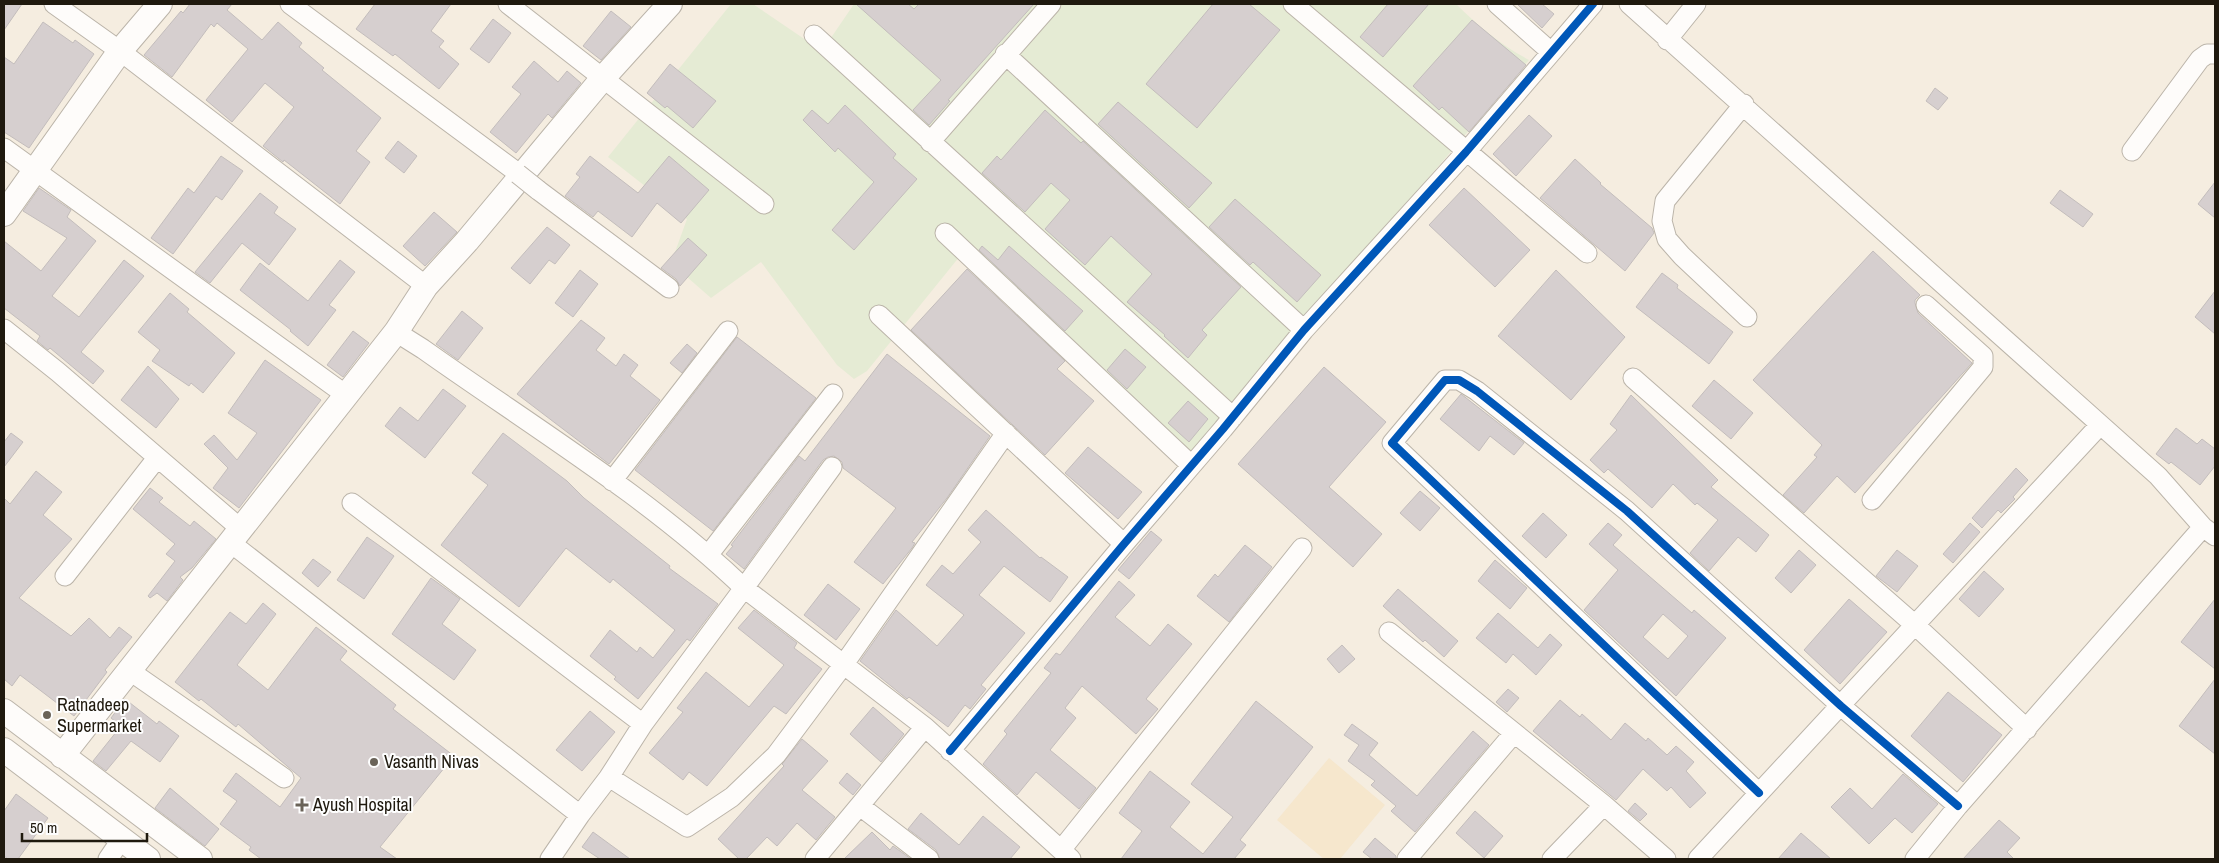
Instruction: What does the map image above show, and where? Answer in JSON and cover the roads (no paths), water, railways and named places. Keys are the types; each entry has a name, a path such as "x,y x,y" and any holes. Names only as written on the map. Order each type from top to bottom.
{"street":[{"path":"54,4 120,51 426,286"},
{"path":"4,214 120,51 160,4"},
{"path":"290,4 669,288"},
{"path":"508,4 764,204"},
{"path":"62,756 346,396 401,335 426,286 526,180 670,4"},
{"path":"930,142 1005,54 1051,4"},
{"path":"1293,4 1586,253"},
{"path":"1497,4 1551,52"},
{"path":"950,751 1190,465 1233,417 1304,330 1466,152 1593,4"},
{"path":"1629,4 1667,40 1744,104 1826,181 2158,476 2209,532 2027,729 1958,806 1915,859"},
{"path":"1667,40 1696,4"},
{"path":"814,35 1233,417"},
{"path":"1005,54 1304,330"},
{"path":"2132,151 2200,58 2207,54 2215,54"},
{"path":"1744,104 1665,201 1662,221 1667,239 1682,256 1747,317"},
{"path":"4,148 346,396"},
{"path":"946,233 1190,465"},
{"path":"1872,500 1982,367 1983,356 1930,308 1951,292"},
{"path":"1950,326 1968,306"},
{"path":"879,315 1124,544"},
{"path":"1974,348 1992,327"},
{"path":"4,329 58,372 157,458 236,536 580,815"},
{"path":"612,481 728,331"},
{"path":"401,335 612,481 709,554 744,588 925,727 1066,854 1302,548"},
{"path":"1633,378 1915,625 2027,729"},
{"path":"1759,793 1392,443 1445,380 1459,380 1477,391 1627,511 1841,706 1958,806"},
{"path":"709,554 833,394"},
{"path":"1698,859 2100,425"},
{"path":"609,777 687,827 732,797 776,755 844,664 1006,433"},
{"path":"65,576 157,458"},
{"path":"550,859 609,777 643,724 832,467"},
{"path":"352,503 643,724"},
{"path":"1389,632 1604,805 1666,859"},
{"path":"130,671 284,778"},
{"path":"4,711 200,859"},
{"path":"815,859 925,727"},
{"path":"1407,859 1514,733"},
{"path":"4,750 136,851"},
{"path":"1552,859 1604,805"},
{"path":"860,806 929,859"},
{"path":"108,859 136,851 158,829"}],"place":[{"name":"Ratnadeep Supermarket","path":"47,715"},
{"name":"Vasanth Nivas","path":"374,762"},
{"name":"Ayush Hospital","path":"302,805"}]}
